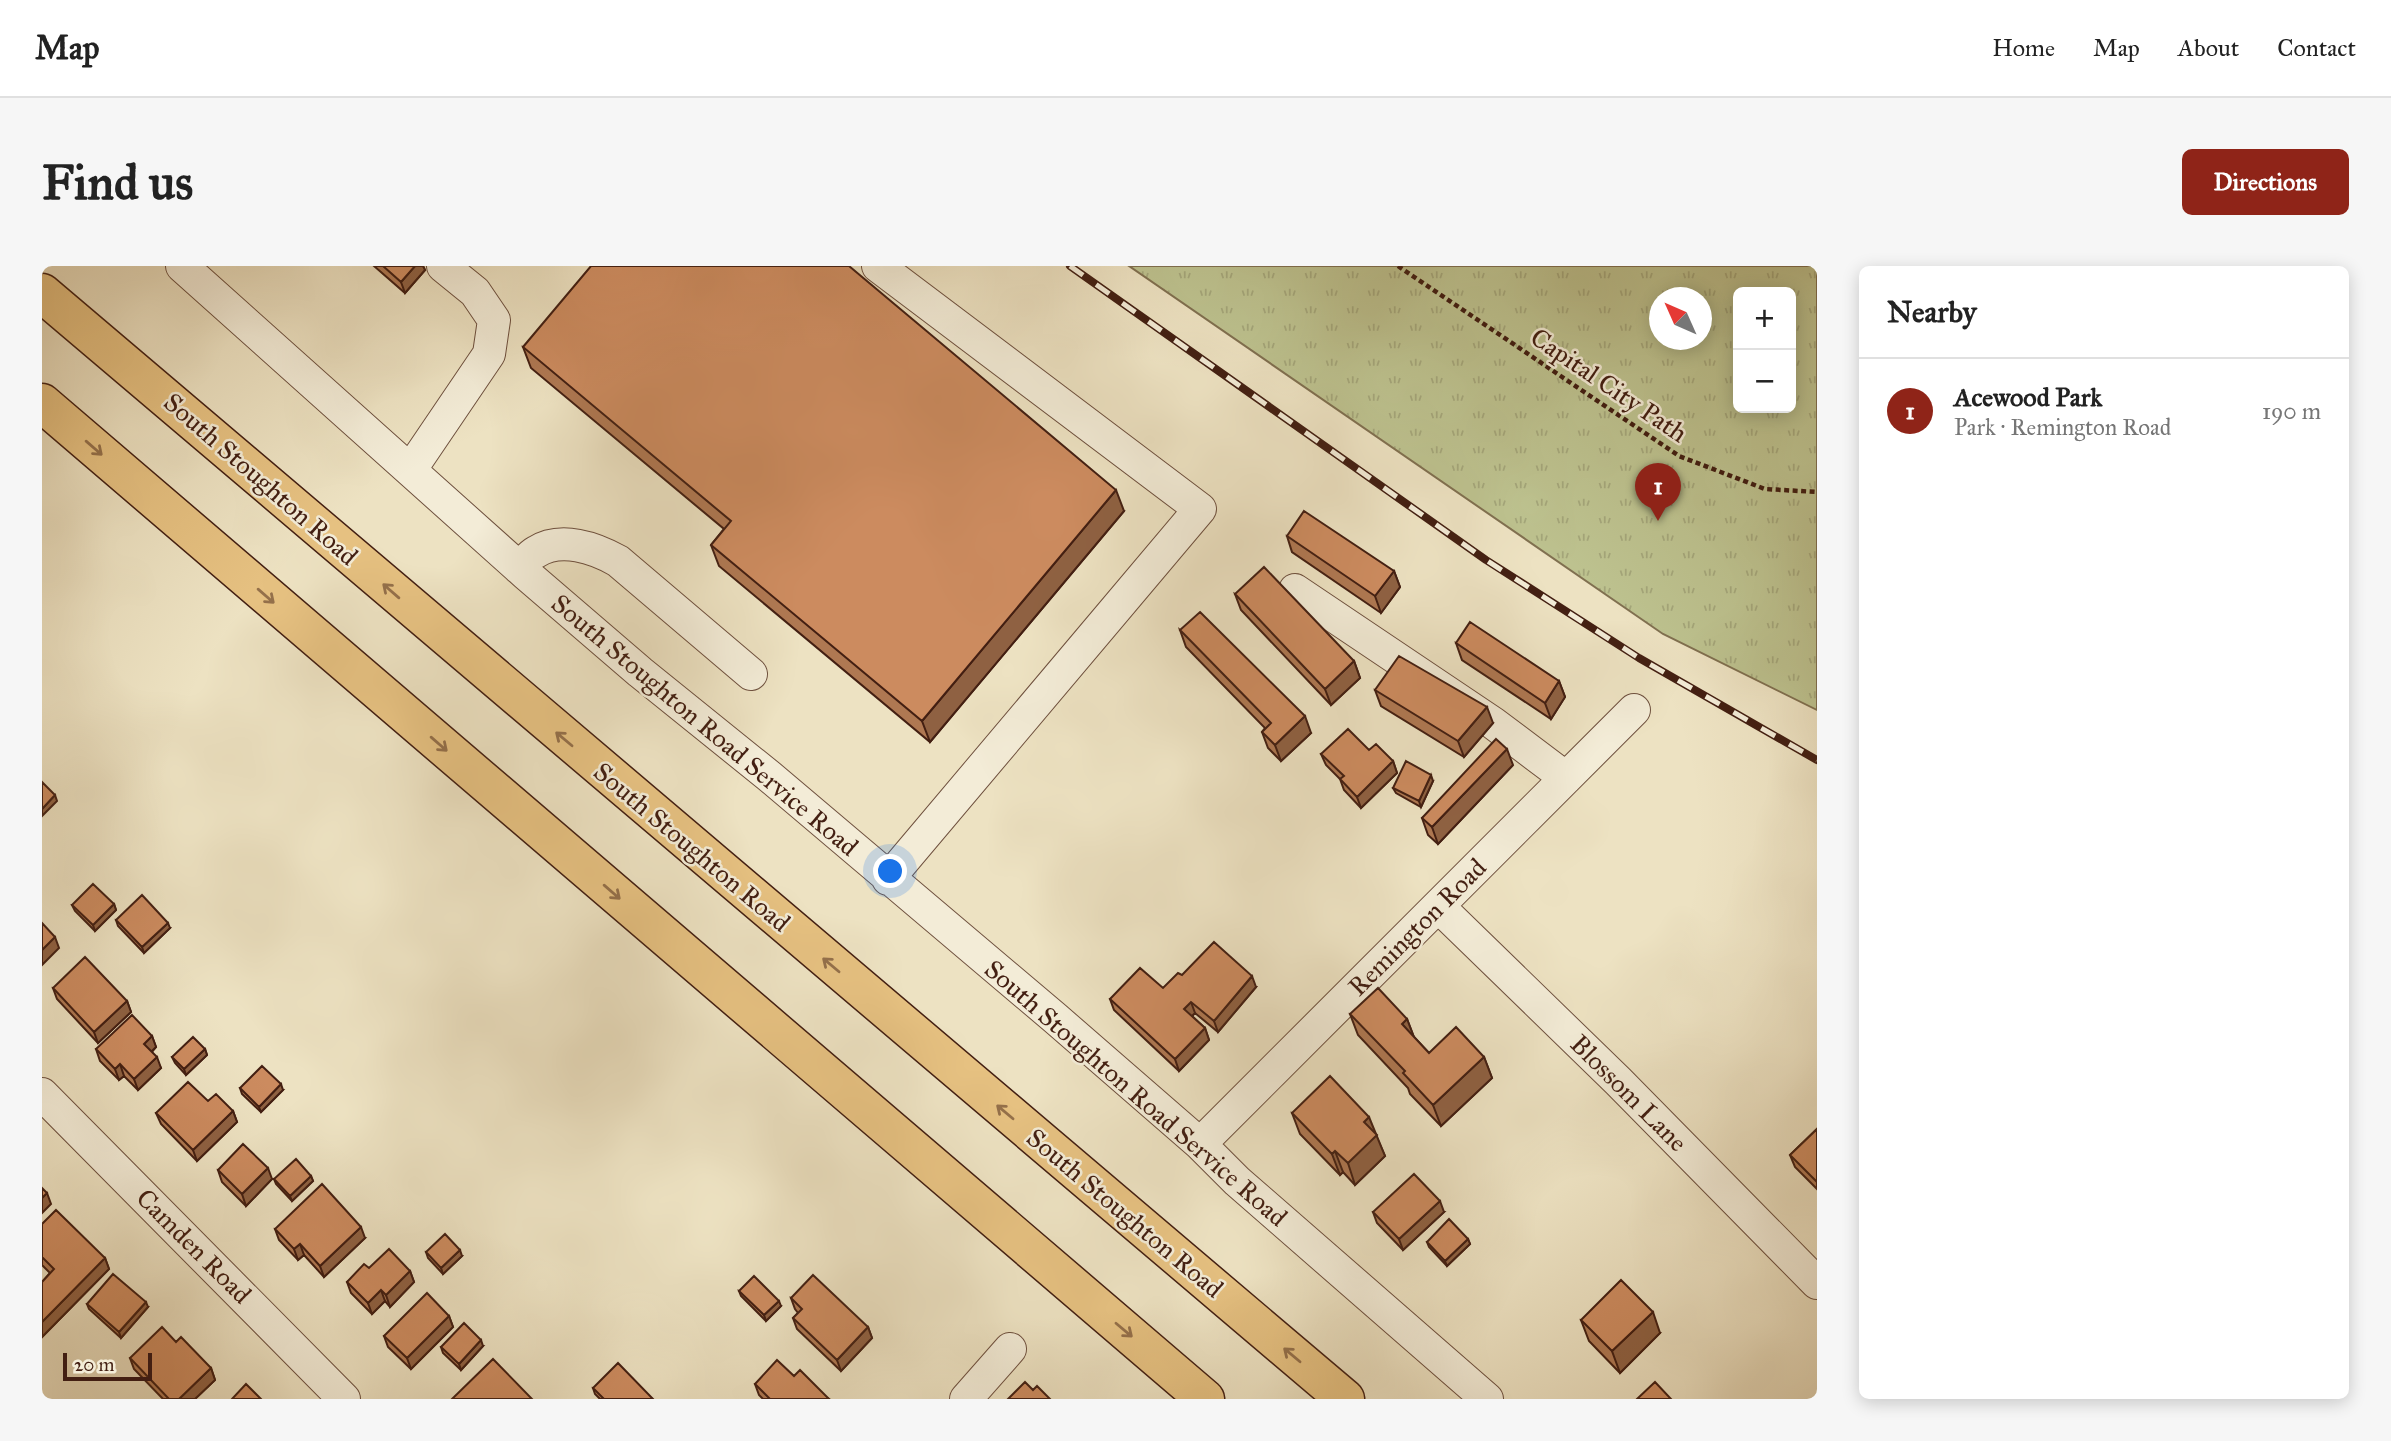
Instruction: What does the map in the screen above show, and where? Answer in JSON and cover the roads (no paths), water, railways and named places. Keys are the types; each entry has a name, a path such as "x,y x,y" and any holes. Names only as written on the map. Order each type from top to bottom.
{"main road":[{"name":"South Stoughton Road","path":"42,293 1345,1399"},
{"path":"42,403 1205,1399"}],"street":[{"name":"South Stoughton Road Service Road","path":"182,266 519,568 640,672 769,776 1200,1144 1237,1181 1487,1399"},
{"path":"411,469 489,354 494,320 475,292 443,266"},
{"path":"878,266 1200,509 888,879"},
{"path":"519,568 536,552 551,547 582,546 601,551 618,561 751,674"},
{"path":"1295,590 1493,723 1566,778"},
{"name":"Remington Road","path":"1200,1144 1634,710"},
{"name":"Blossom Lane","path":"1438,906 1618,1081 1817,1283"},
{"name":"Camden Road","path":"42,1094 345,1399"},
{"path":"966,1399 1010,1349"}],"railway":[{"path":"1070,266 1486,560 1639,658 1817,760"}],"place":[{"name":"Acewood Park","path":"1658,521"}]}
